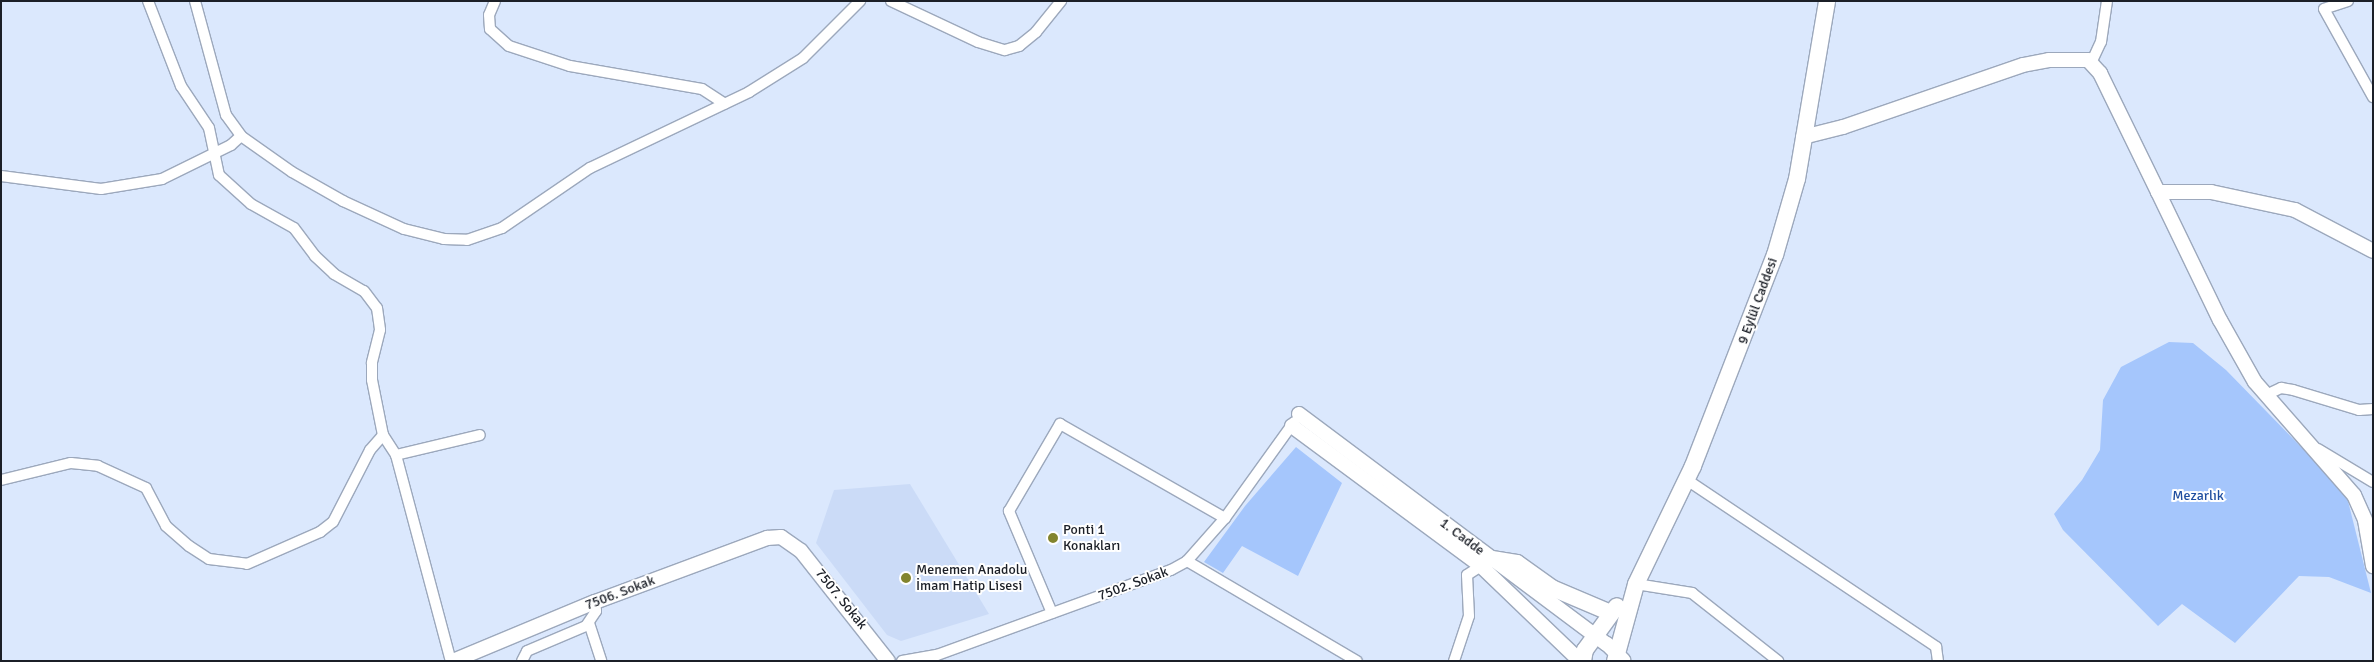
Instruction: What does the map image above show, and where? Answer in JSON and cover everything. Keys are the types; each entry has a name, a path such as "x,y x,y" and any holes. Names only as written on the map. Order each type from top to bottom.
{"main road":[{"name":"9 Eylül Caddesi","path":"1619,659 1636,584 1686,480 1755,312 1775,255 1797,179 1827,1"},
{"path":"1486,562 1517,563 1552,588 1611,613"},
{"name":"9 Eylül Caddesi","path":"1582,661 1585,650 1611,613 1636,584"}],"street":[{"path":"148,1 181,86 222,148"},
{"path":"195,1 226,115 241,136 292,172 352,205 418,234 466,240 502,228 590,168 725,104 803,58 860,1"},
{"path":"495,1 489,15 490,29 509,46 570,66 702,89 725,104"},
{"path":"891,1 978,42 1005,50 1025,41 1061,1"},
{"path":"2092,62 2101,42 2107,1"},
{"path":"2348,1 2324,9 2373,97"},
{"path":"1803,137 1843,127 2023,65 2062,60 2092,62"},
{"path":"2092,62 2220,320 2266,396 2354,495 2365,520 2373,566"},
{"path":"1,176 101,189 162,179 241,136"},
{"path":"222,148 213,158 219,175 229,186 250,204 294,228 315,256 334,274 364,290 377,308 380,330 372,362 372,380 383,435 396,455 452,661"},
{"path":"2158,192 2211,192 2295,210 2373,251"},
{"path":"2266,396 2281,388 2293,390 2373,415"},
{"path":"2359,410 2373,409"},
{"name":"7502. Sokak","path":"902,661 937,655 1171,570 1187,560 1225,518 1295,420"},
{"name":"1. Cadde","path":"1295,420 1486,562 1595,638 1619,659"},
{"path":"1052,614 1009,511 1060,424 1225,518"},
{"path":"1,480 71,463 98,466 146,488 166,526 189,546 209,559 247,564 320,532 333,522 370,450 383,435"},
{"path":"396,455 480,435"},
{"path":"2312,446 2373,482"},
{"path":"1686,480 1936,647 1938,661"},
{"name":"7506. Sokak","path":"452,661 594,602 767,538 781,537 790,541"},
{"name":"7507. Sokak","path":"790,541 862,624 888,661"},
{"path":"1187,560 1357,661"},
{"path":"1454,661 1469,616 1467,575 1486,562"},
{"name":"1. Cadde","path":"1486,562 1582,661"},
{"path":"1636,584 1692,593 1778,661"},
{"path":"522,661 527,651 589,623 596,611 594,602"},
{"path":"589,623 601,661"}],"shaded area":[{"name":"Menemen Anadolu İmam Hatip Lisesi","path":"910,484 989,614 901,641 887,635 816,543 834,490"}],"green space":[{"name":"Mezarlık","path":"2169,342 2193,343 2226,370 2346,493 2371,593 2329,577 2299,576 2235,643 2182,604 2158,626 2063,530 2054,514 2082,480 2100,450 2103,400 2121,367"},
{"path":"1296,447 1342,483 1298,576 1242,546 1223,573 1204,562 1245,506"}],"place":[{"name":"Ponti 1 Konakları","path":"1053,538"},
{"name":"Menemen Anadolu İmam Hatip Lisesi","path":"906,578"}]}
